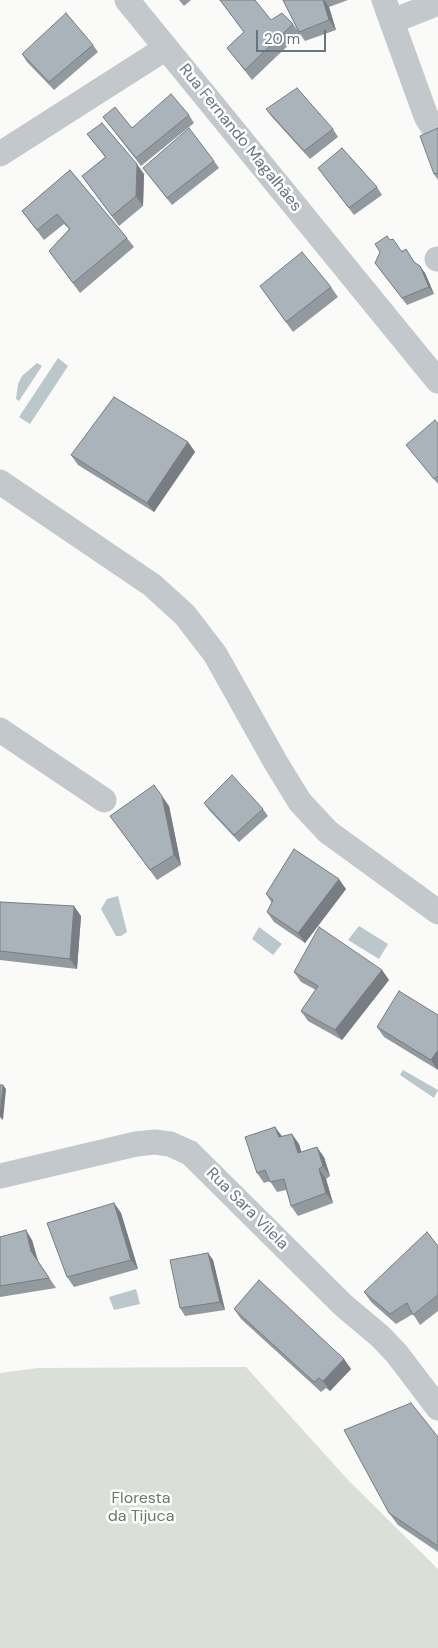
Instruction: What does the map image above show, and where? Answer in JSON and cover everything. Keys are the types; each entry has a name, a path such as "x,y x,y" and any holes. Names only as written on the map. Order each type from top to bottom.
{"street":[{"path":"127,0 166,48"},
{"path":"438,3 389,11 426,116 432,126 438,129"},
{"name":"Rua Fernando Magalhães","path":"0,154 166,48 438,381"},
{"path":"0,482 152,585 185,615 215,654 276,764 300,802 328,832 438,912"},
{"path":"0,730 104,800"},
{"name":"Rua Sara Vilela","path":"0,1176 136,1144 155,1142 170,1144 190,1153 343,1305 381,1337 438,1408"}],"green space":[{"name":"Floresta da Tijuca","path":"246,1367 349,1481 438,1569 438,1648 0,1648 0,1373 38,1368"}],"shaded area":[{"path":"58,358 68,366 30,424 19,417"},
{"path":"37,363 42,366 19,401 16,399 18,384 22,376"},
{"path":"118,896 127,932 121,936 116,936 101,909 107,899"},
{"path":"359,926 388,944 379,959 348,940"},
{"path":"259,927 282,944 273,955 252,939"},
{"path":"403,1070 438,1090 434,1098 400,1075"},
{"path":"136,1289 140,1304 114,1310 109,1297"}],"building":[{"path":"220,0 255,0 271,20 282,13 293,24 245,70 227,48 244,32"},
{"path":"283,0 323,0 329,20 299,32"},
{"path":"66,13 93,45 49,82 22,54"},
{"path":"297,88 333,129 304,151 266,109"},
{"path":"171,94 189,115 136,158 103,117 115,107 132,128"},
{"path":"102,123 137,164 136,196 112,216 82,176 106,157 87,134"},
{"path":"189,128 214,161 167,198 143,168"},
{"path":"438,128 438,173 434,174 420,136"},
{"path":"342,148 377,187 349,208 318,168"},
{"path":"70,170 127,238 73,283 49,251 70,229 57,214 37,230 22,211"},
{"path":"387,236 390,240 393,239 402,252 406,249 414,262 420,266 429,287 402,298 375,263 380,252 375,244"},
{"path":"302,252 331,287 286,322 260,286"},
{"path":"114,397 188,442 147,503 71,455"},
{"path":"435,420 438,424 438,476 434,479 406,445"},
{"path":"232,775 263,809 234,835 204,803"},
{"path":"154,785 162,796 174,855 150,870 110,816"},
{"path":"294,849 339,879 298,933 267,912 273,900 266,894"},
{"path":"0,902 74,906 70,959 0,951"},
{"path":"319,927 382,970 335,1030 301,1011 318,986 294,972"},
{"path":"399,991 438,1015 438,1050 431,1060 377,1027"},
{"path":"0,1085 3,1085 0,1117"},
{"path":"275,1127 279,1137 292,1134 298,1153 317,1147 323,1166 319,1169 326,1193 291,1206 284,1179 270,1182 265,1170 257,1173 245,1137"},
{"path":"114,1203 131,1260 67,1277 47,1223"},
{"path":"26,1230 31,1251 49,1278 0,1286 0,1237"},
{"path":"427,1232 438,1246 438,1295 413,1315 407,1303 390,1314 364,1292"},
{"path":"208,1253 220,1302 180,1308 170,1260"},
{"path":"259,1280 344,1359 323,1381 319,1378 314,1382 234,1309"},
{"path":"411,1403 438,1437 438,1546 389,1513 344,1430"}]}
